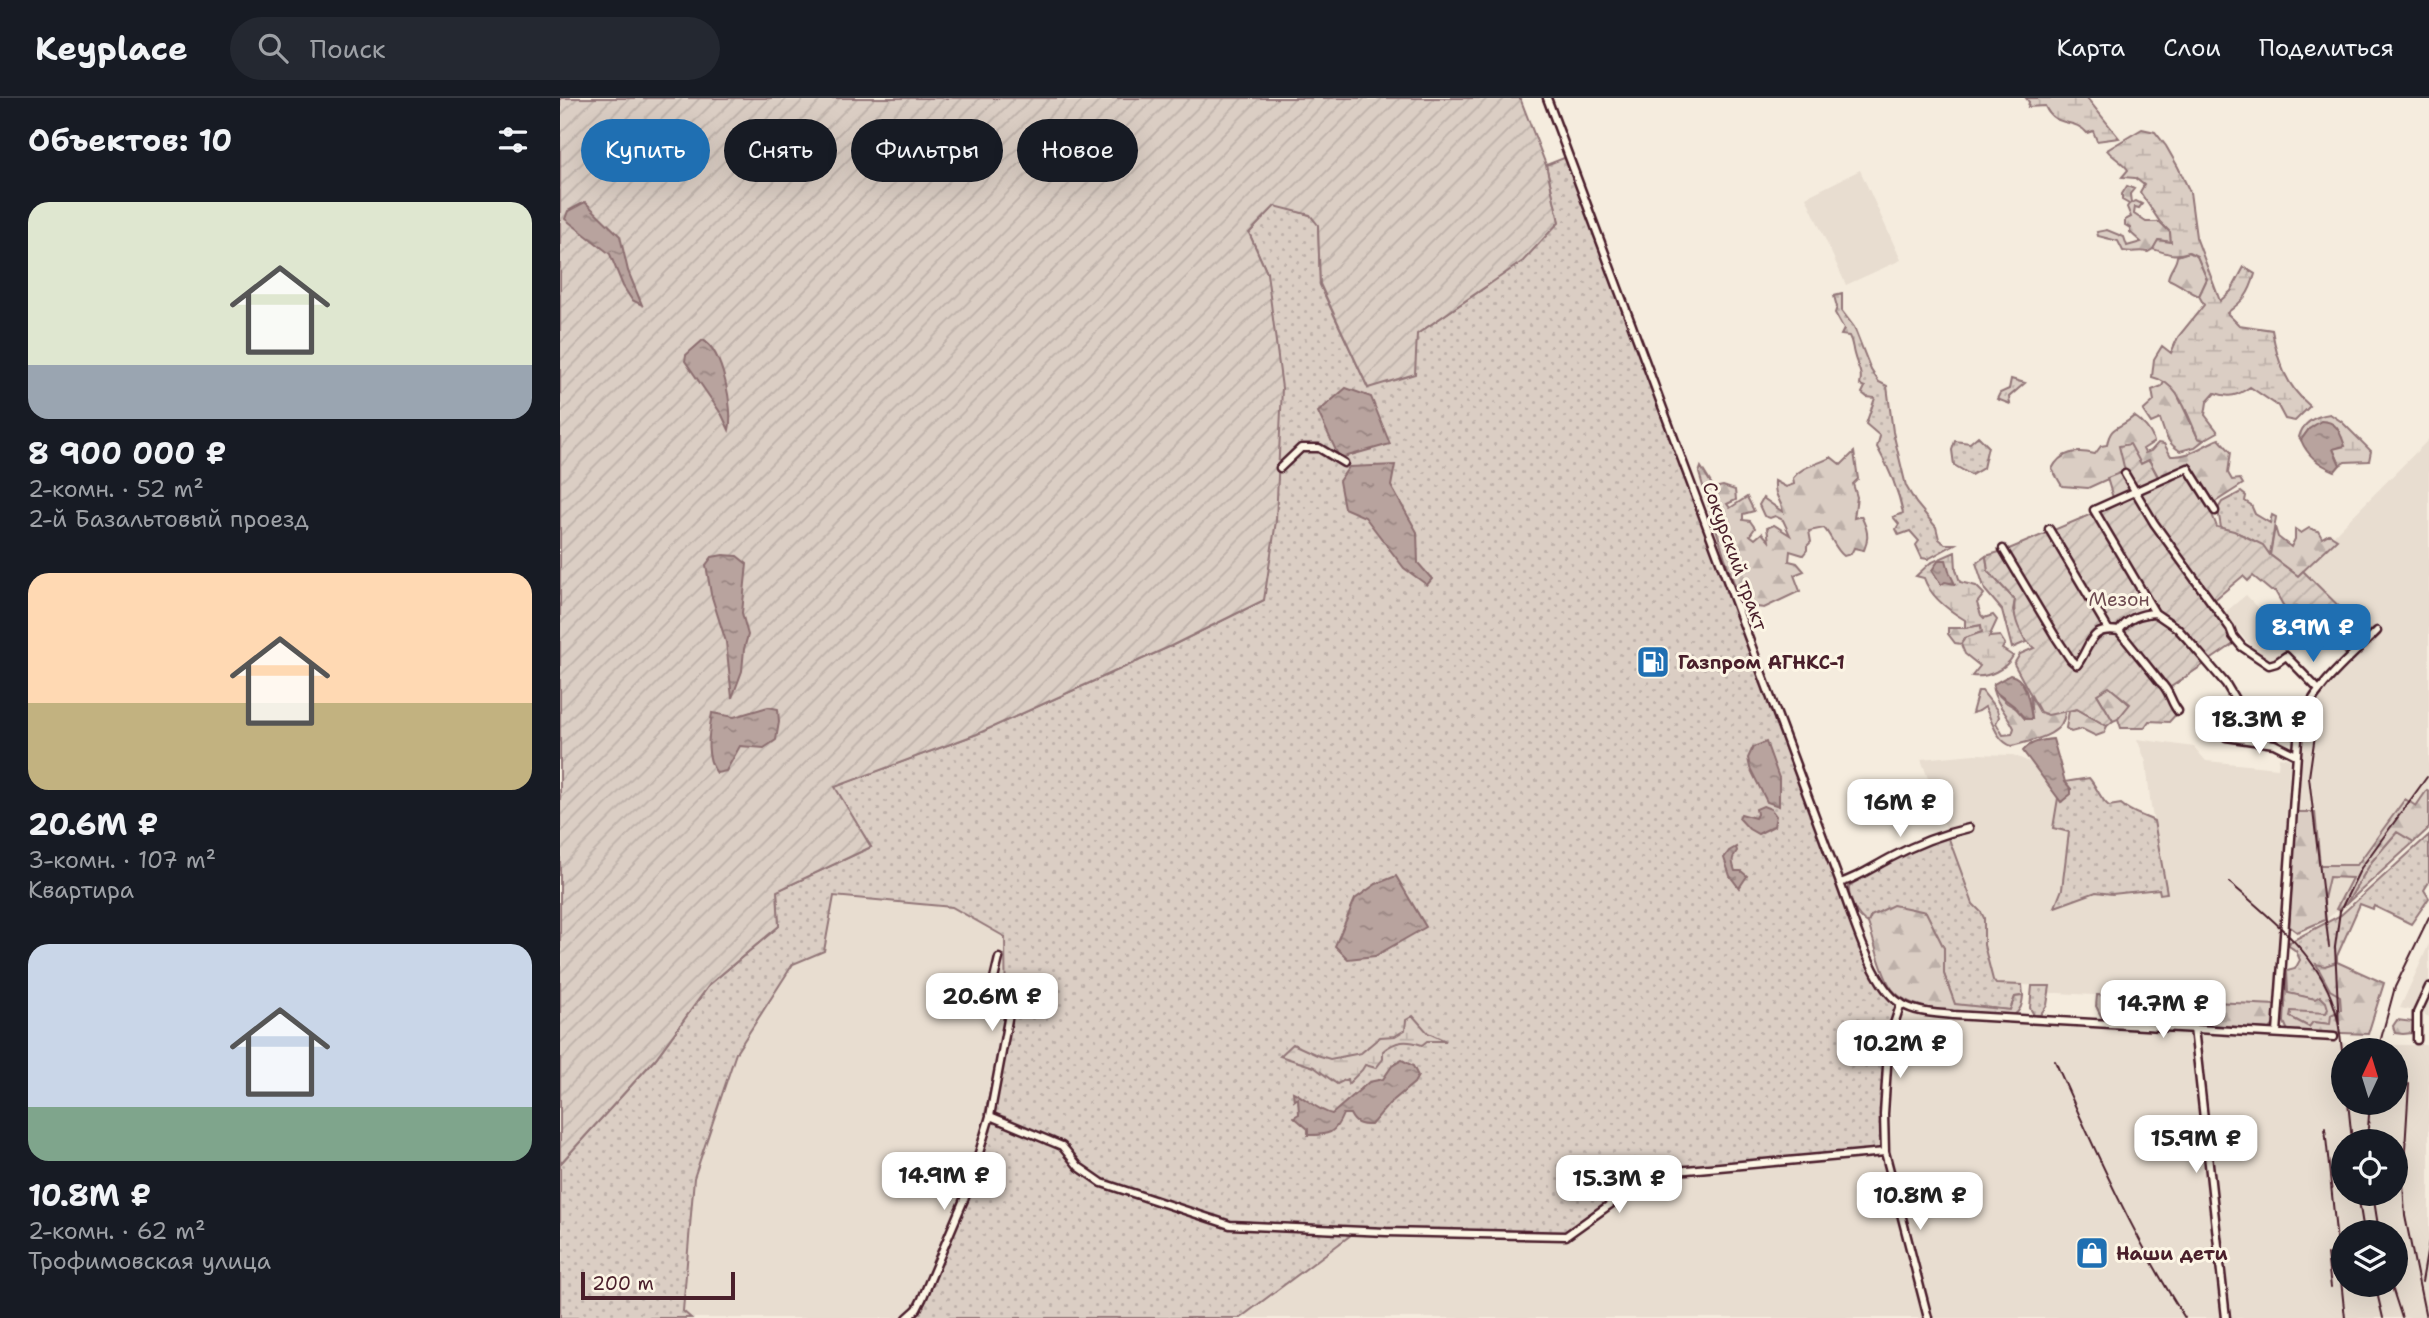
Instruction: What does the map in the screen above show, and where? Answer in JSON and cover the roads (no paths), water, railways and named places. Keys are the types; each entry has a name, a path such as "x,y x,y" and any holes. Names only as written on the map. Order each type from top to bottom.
{"street":[{"name":"Сокурский тракт","path":"1546,98 1873,969 1887,991 1901,1003"},
{"path":"1280,468 1301,448 1319,448 1344,463"},
{"path":"2215,511 2188,468 2094,510 2155,613 2177,628 2226,684 2239,706 2227,729 2226,737 2274,744 2296,755"},
{"path":"2125,474 2172,550 2242,647 2269,665 2286,656 2319,690"},
{"path":"2049,529 2108,629"},
{"path":"2003,549 2066,652 2077,665 2097,632 2108,629 2119,631 2160,682 2168,688 2178,711"},
{"path":"2119,631 2125,622 2143,614 2155,613"},
{"path":"2277,1033 2296,755 2302,716 2319,690 2377,631"},
{"path":"1840,883 1858,877 1913,848 1951,832 1969,828"},
{"path":"907,1318 917,1309 922,1299 968,1190 990,1116 1009,1014 994,979 999,958"},
{"path":"2417,1041 2417,1013 2429,987"},
{"path":"1928,1318 1885,1152 1887,1066 1893,1024 1901,1003 1914,1009 1953,1015 2334,1037"},
{"path":"2193,1028 2226,1318"},
{"path":"990,1116 1062,1146 1079,1167 1102,1183 1230,1225 1386,1233 1566,1236 1654,1173 1885,1152"}],"water":[{"path":"585,202 620,236 628,271 642,305 632,300 623,286 610,254 565,219 568,211"},
{"path":"703,340 710,346 721,368 730,409 729,430 722,415 685,361 686,355"},
{"path":"1346,388 1371,397 1390,444 1344,457 1338,455 1318,412"},
{"path":"2321,421 2334,425 2345,446 2333,449 2340,465 2335,471 2314,459 2301,440 2309,429"},
{"path":"1395,465 1391,486 1417,532 1418,563 1432,579 1427,585 1404,568 1365,517 1344,508 1339,481 1349,467"},
{"path":"737,556 747,564 742,613 748,635 742,671 732,698 726,642 711,594 706,565 712,557"},
{"path":"1939,560 1946,560 1955,584 1945,582 1941,585 1932,570"},
{"path":"2010,675 2016,677 2024,686 2032,719 2025,719 2014,706 1993,690 1994,684"},
{"path":"768,707 778,709 776,740 764,748 740,746 726,771 717,773 709,752 712,713 734,717"},
{"path":"2053,739 2065,782 2071,789 2071,794 2061,802 2023,751 2032,744"},
{"path":"1766,742 1779,778 1779,806 1767,802 1750,768 1748,758 1753,747"},
{"path":"1763,806 1771,809 1776,816 1774,826 1758,834 1739,818 1741,814 1755,818 1756,809"},
{"path":"1736,847 1733,861 1735,871 1741,871 1747,876 1739,888 1730,876 1724,858"},
{"path":"1396,876 1426,927 1375,956 1348,959 1335,946 1355,899 1376,884"},
{"path":"1402,1060 1413,1066 1418,1076 1371,1125 1358,1123 1350,1114 1343,1114 1337,1126 1330,1132 1308,1135 1308,1129 1294,1117 1299,1114 1298,1098 1294,1101 1293,1092 1332,1114 1369,1082 1383,1079 1392,1066"}],"railway":[{"path":"2315,735 2309,777 2329,947"},
{"path":"2339,1026 2335,947 2340,911 2361,868 2427,777"},
{"path":"2229,882 2290,937 2316,969 2336,1012 2341,1038"},
{"path":"2381,1038 2395,987 2429,917"},
{"path":"2055,1061 2131,1224 2185,1318"},
{"path":"2409,1084 2403,1182 2405,1216 2426,1318"},
{"path":"2349,1115 2351,1129"},
{"path":"2368,1129 2369,1115"},
{"path":"2325,1128 2345,1318"},
{"path":"2360,1206 2362,1220"},
{"path":"2375,1206 2377,1220"},
{"path":"2422,1282 2429,1241"},
{"path":"2327,1254 2331,1287"},
{"path":"2378,1297 2383,1318"},
{"path":"2395,1297 2402,1318"}],"place":[{"name":"Газпром АГНКС-1","path":"1653,662"},
{"name":"Наши дети","path":"2092,1253"}],"park label":[{"name":"Мезон","path":"2119,599"}]}
